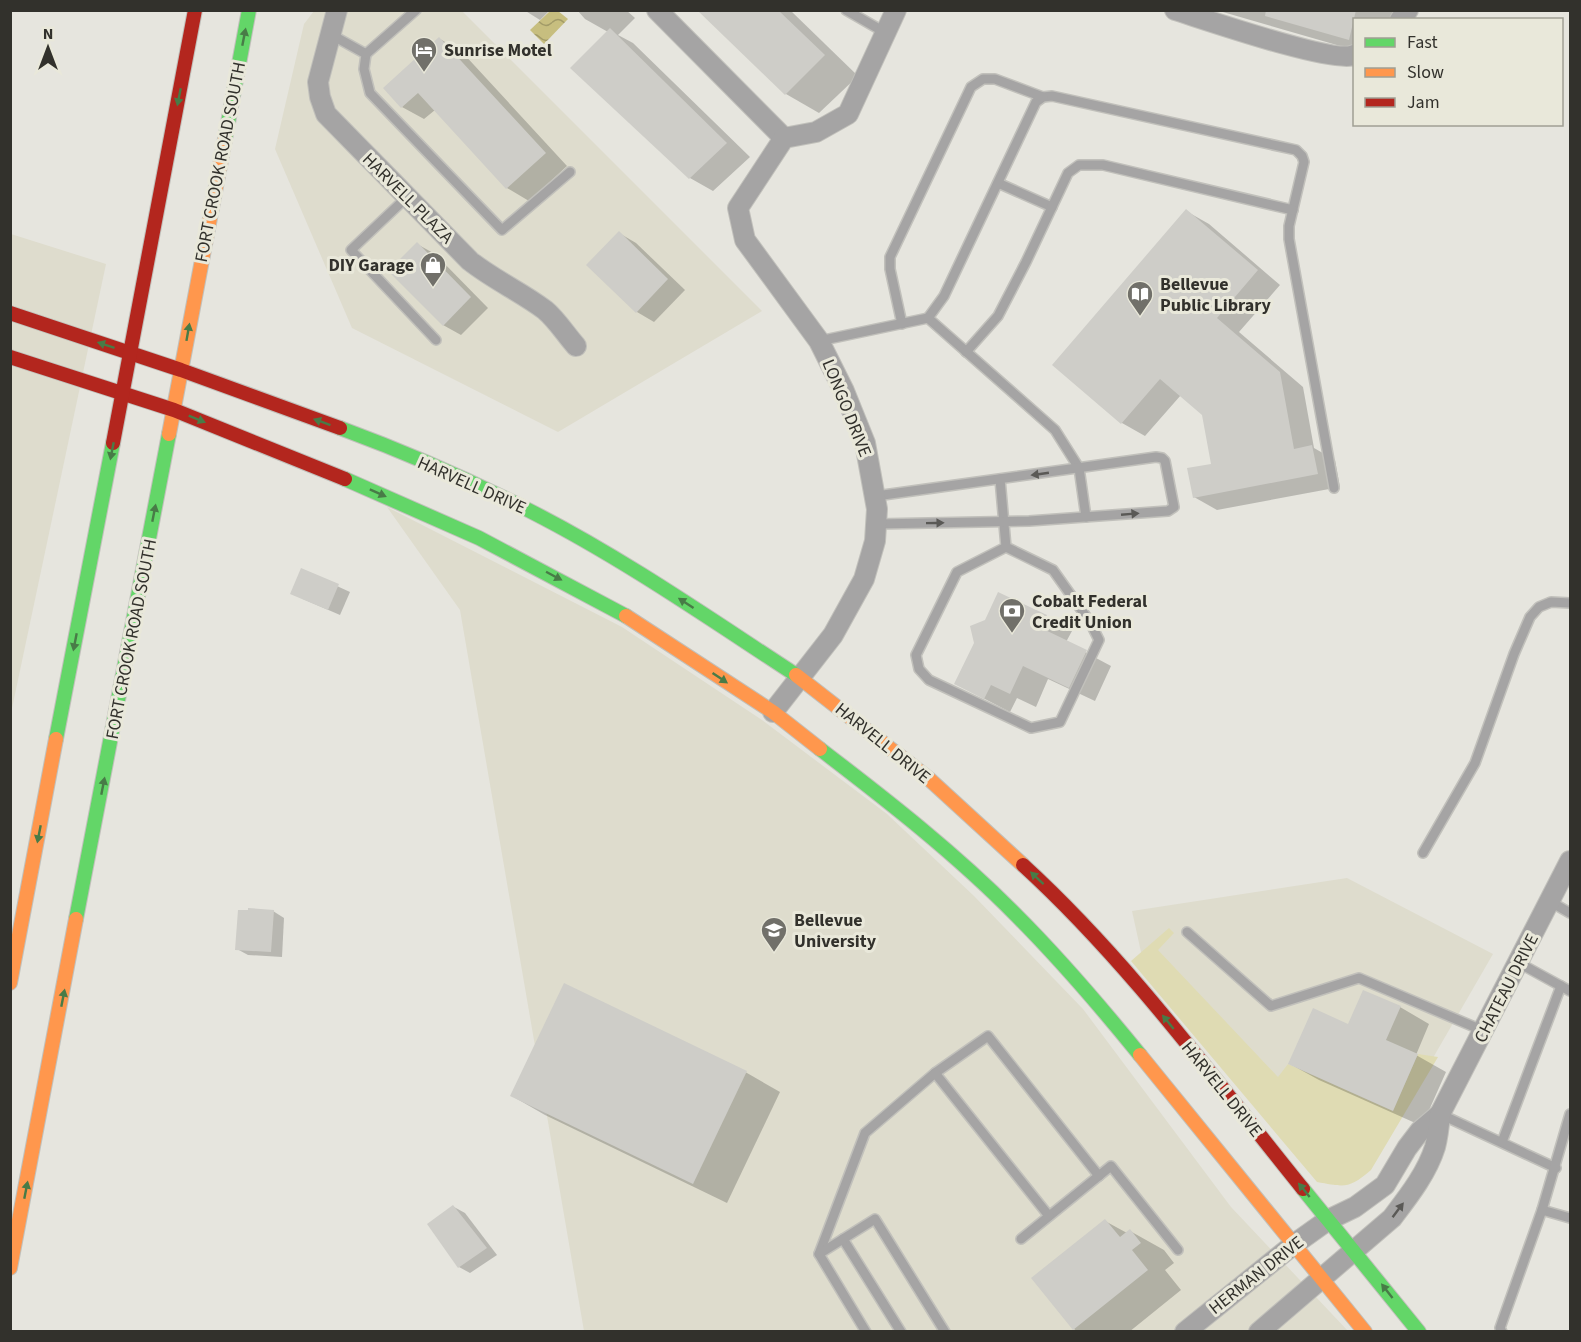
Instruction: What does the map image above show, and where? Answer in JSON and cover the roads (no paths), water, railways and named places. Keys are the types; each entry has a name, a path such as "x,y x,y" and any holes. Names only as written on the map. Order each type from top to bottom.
{"main road":[{"path":"10,983 195,10"},
{"name":"FORT CROOK ROAD SOUTH","path":"10,1268 249,10"},
{"name":"HARVELL DRIVE","path":"10,313 181,370 377,442 480,487 533,512 627,565 800,677 928,778 1048,888 1163,1017 1328,1220 1356,1251 1419,1332"},
{"path":"10,357 174,410 325,470 509,553 638,622 773,712 891,804 965,867 1016,915 1111,1019 1365,1332"}],"street":[{"name":"HARVELL PLAZA","path":"337,10 318,82 326,114 470,261 491,278 520,293 547,312 576,346"},
{"path":"657,10 784,138 816,132 848,114 896,10"},
{"path":"1175,10 1324,55 1353,56"},
{"name":"LONGO DRIVE","path":"773,712 833,635 864,579 877,524 876,495 865,443 844,391 819,341 745,240 738,208 784,138"},
{"name":"CHATEAU DRIVE","path":"1356,1251 1392,1218 1419,1180 1435,1147 1440,1114 1551,902 1570,861"},
{"name":"CHATEAU DRIVE","path":"1328,1220 1356,1207 1385,1185 1420,1131 1440,1114"},
{"name":"HERMAN DRIVE","path":"1185,1332 1293,1245 1328,1220"},
{"path":"1259,1332 1356,1251"}],"lane":[{"path":"416,10 366,54 364,69 370,93 502,230 570,172"},
{"path":"846,10 886,33"},
{"path":"330,34 366,54"},
{"path":"902,324 890,269 890,257 971,87 982,79 995,79 1042,97 1052,96 1296,150 1304,162 1289,226 1289,238 1334,488"},
{"path":"819,341 928,318 944,296 1036,102 1042,97"},
{"path":"966,352 998,316 1068,173 1079,165 1114,168 1293,210"},
{"path":"998,183 1052,207"},
{"path":"407,197 351,250 436,340"},
{"path":"928,318 1055,430 1079,468 1086,517"},
{"path":"876,495 1156,457 1166,461 1174,507 1168,511 1005,522 877,524"},
{"path":"1000,479 1006,548"},
{"path":"1006,548 1053,570 1090,622 1099,640 1060,722 1031,728 929,680 919,669 916,655 957,572 1006,548"},
{"path":"1423,854 1475,763 1530,616 1539,607 1551,602 1570,603"},
{"path":"1551,902 1570,913"},
{"path":"1187,932 1271,1006 1359,978 1484,1031"},
{"path":"1519,963 1570,991"},
{"path":"1502,1142 1561,986"},
{"path":"819,1254 865,1133 935,1073 988,1036 1099,1176"},
{"path":"935,1073 1049,1215"},
{"path":"1440,1114 1556,1168"},
{"path":"1502,1332 1500,1328 1556,1168 1570,1114"},
{"path":"1021,1239 1111,1166 1178,1250"},
{"path":"1542,1210 1570,1218"},
{"path":"819,1254 875,1219 945,1332"},
{"path":"843,1239 901,1332"},
{"path":"819,1254 866,1332"}],"water":[{"path":"550,11 558,11 568,19 544,44 530,30"}],"place":[{"name":"Sunrise Motel","path":"424,73"},
{"name":"DIY Garage","path":"433,288"},
{"name":"Bellevue Public Library","path":"1140,317"},
{"name":"Cobalt Federal Credit Union","path":"1012,634"},
{"name":"Bellevue University","path":"774,953"}]}
